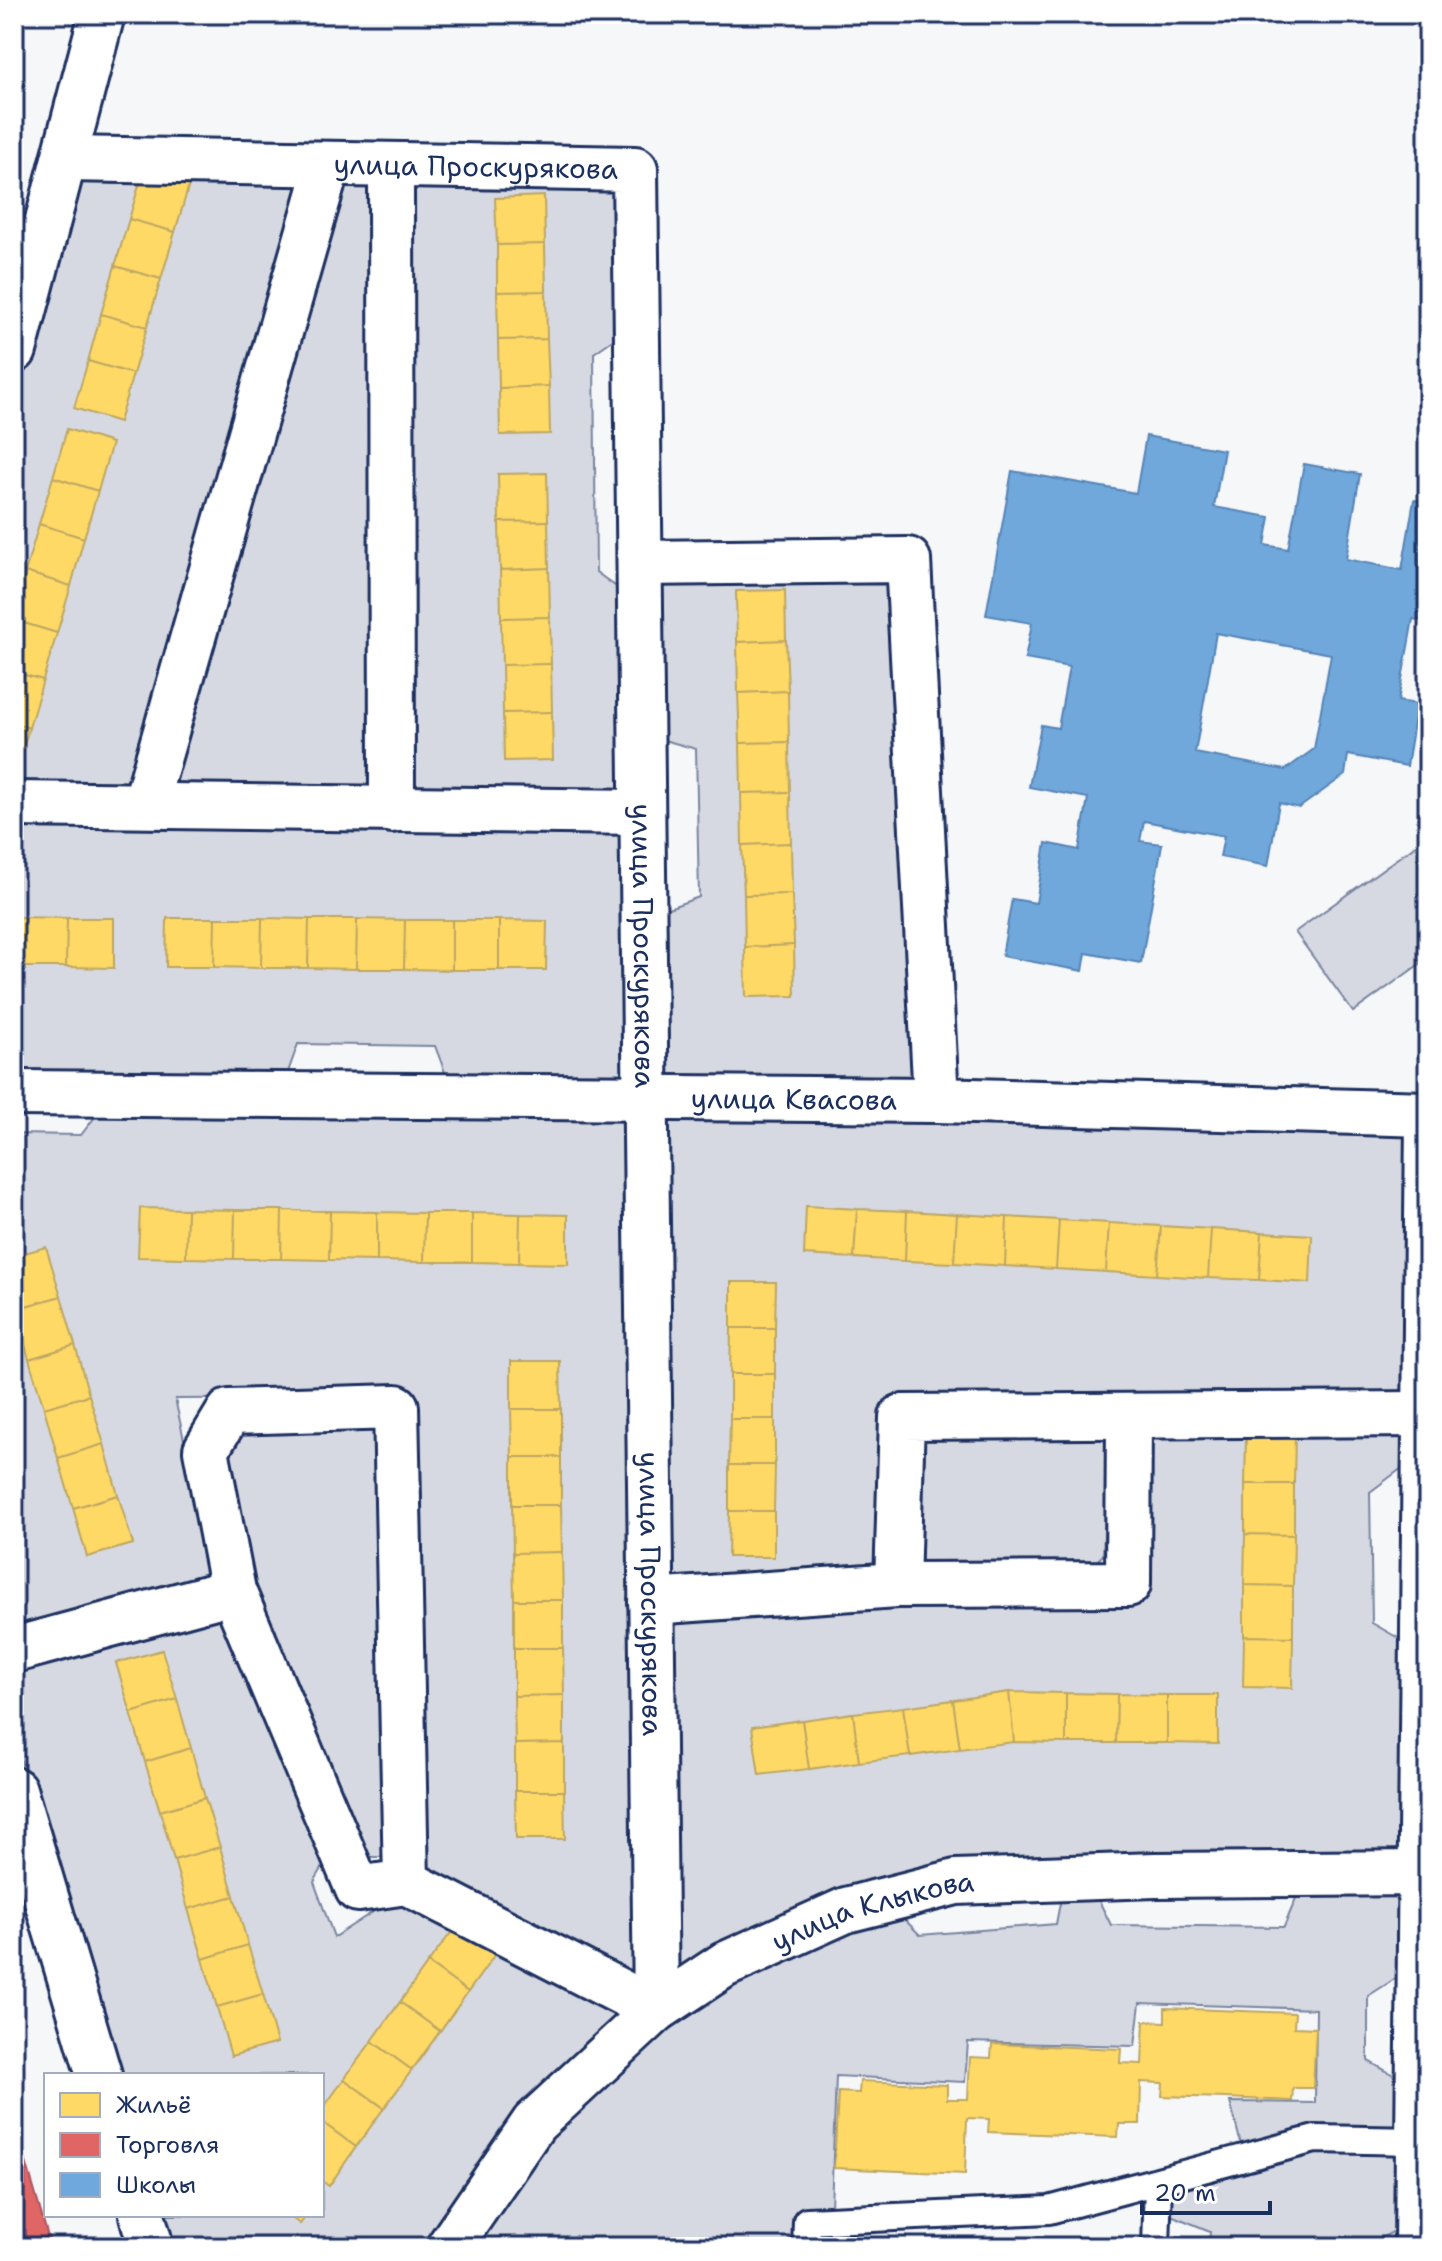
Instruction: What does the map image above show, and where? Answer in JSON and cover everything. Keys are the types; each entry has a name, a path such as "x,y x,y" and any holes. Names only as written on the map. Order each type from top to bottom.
{"street":[{"path":"14,350 26,261 66,159 102,14"},
{"name":"улица Проскурякова","path":"66,159 635,169 656,2010"},
{"path":"145,805 328,164"},
{"path":"391,165 392,810"},
{"path":"640,563 908,560 936,1100"},
{"path":"14,804 642,812"},
{"name":"улица Квасова","path":"14,1093 936,1100 1428,1117"},
{"path":"1417,2247 1424,1873 1428,1117"},
{"path":"406,1882 396,1407 229,1412 206,1450 233,1591 358,1889 406,1882 656,2010"},
{"path":"897,1585 902,1417 1425,1414"},
{"path":"651,1602 897,1585 1128,1584 1129,1416"},
{"path":"14,1650 233,1591"},
{"path":"14,1790 98,2073"},
{"name":"улица Клыкова","path":"450,2247 534,2123 656,2010 724,1965 846,1910 956,1882 1155,1875 1424,1873"},
{"path":"143,2217 151,2247"}],"lane":[{"path":"806,2247 807,2221 1049,2210 1315,2139 1417,2141"},
{"path":"1156,2247 1158,2183"}],"shaded area":[{"path":"76,168 315,173 138,795 14,794 14,399"},
{"path":"340,175 377,175 373,791 166,790"},
{"path":"402,176 622,182 624,332 594,353 596,572 626,594 628,803 401,801"},
{"path":"895,570 924,1090 657,1090 655,913 699,897 696,749 653,737 652,574"},
{"path":"14,817 628,821 632,1089 451,1088 435,1046 298,1044 283,1086 14,1082"},
{"path":"1416,845 1428,861 1428,958 1353,1012 1295,932"},
{"path":"105,1104 637,1110 649,1996 413,1877 404,1398 175,1399 216,1584 14,1635 14,1134 81,1135"},
{"path":"657,1108 1420,1122 1418,1409 896,1410 892,1579 661,1595"},
{"path":"1418,1420 1418,1456 1370,1492 1372,1623 1414,1647 1411,1864 957,1872 665,1991 661,1610 1135,1590 1138,1423"},
{"path":"378,1421 391,1857 366,1857 248,1588 225,1450 240,1426"},
{"path":"933,1430 1100,1433 1108,1448 1103,1555 1086,1571 933,1568 916,1556 919,1439"},
{"path":"224,1607 332,1852 314,1882 334,1937 407,1890 638,2011 428,2247 165,2247 157,2217 324,2217 324,2073 113,2073 14,1737 14,1662"},
{"path":"1304,1879 1413,1881 1415,1966 1368,1996 1368,2061 1414,2086 1413,2137 1244,2156 1230,2102 1315,2103 1316,2009 1140,2003 1135,2046 968,2042 965,2082 836,2076 831,2208 802,2209 799,2247 468,2247 541,2127 665,2015 891,1906 920,1935 1056,1924 1063,1887 1092,1887 1111,1925 1284,1927"},
{"path":"1311,2145 1412,2147 1411,2223 1363,2247 1209,2247 1210,2231 1161,2211 1163,2186"}],"building: Жильё":[{"path":"143,172 189,185 175,232 129,219"},
{"path":"544,196 545,244 497,245 495,198"},
{"path":"129,219 175,232 161,279 115,266"},
{"path":"545,244 546,291 497,292 497,245"},
{"path":"115,266 161,279 147,327 101,314"},
{"path":"546,291 547,339 498,340 497,292"},
{"path":"101,314 147,327 133,374 88,361"},
{"path":"547,339 549,386 499,388 498,340"},
{"path":"88,361 133,374 119,422 74,408"},
{"path":"549,386 550,434 500,435 499,388"},
{"path":"67,429 112,443 98,491 53,477"},
{"path":"547,473 548,521 499,522 498,474"},
{"path":"53,477 98,491 84,538 39,524"},
{"path":"548,521 549,568 500,570 499,522"},
{"path":"39,524 84,538 71,586 25,572"},
{"path":"549,568 550,617 501,618 500,570"},
{"path":"25,572 71,586 57,633 14,620"},
{"path":"785,590 786,640 737,642 736,591"},
{"path":"550,617 551,664 502,665 501,618"},
{"path":"14,620 57,633 43,680 14,672"},
{"path":"786,640 788,691 738,693 737,642"},
{"path":"551,664 552,712 503,713 502,665"},
{"path":"14,672 43,680 29,728 14,723"},
{"path":"788,691 789,742 740,743 738,693"},
{"path":"552,712 553,760 504,761 503,713"},
{"path":"14,723 29,728 15,775 14,775"},
{"path":"789,742 790,792 741,793 740,743"},
{"path":"790,792 791,843 742,845 741,793"},
{"path":"791,843 792,894 744,895 742,845"},
{"path":"792,894 794,945 745,947 744,895"},
{"path":"14,917 18,917 18,967 14,967"},
{"path":"18,917 67,918 66,967 18,967"},
{"path":"67,918 114,918 114,968 66,967"},
{"path":"167,918 215,918 214,967 166,967"},
{"path":"215,918 262,918 261,968 214,967"},
{"path":"262,918 309,919 308,968 261,968"},
{"path":"309,919 357,919 356,969 308,968"},
{"path":"357,919 405,920 404,969 356,969"},
{"path":"405,920 452,920 452,970 404,969"},
{"path":"452,920 499,920 499,970 452,970"},
{"path":"499,920 547,921 546,970 499,970"},
{"path":"794,945 795,996 746,997 745,947"},
{"path":"806,1206 857,1209 854,1258 804,1255"},
{"path":"140,1208 187,1209 186,1258 138,1257"},
{"path":"187,1209 235,1210 234,1259 186,1258"},
{"path":"857,1209 907,1211 905,1261 854,1258"},
{"path":"235,1210 282,1210 281,1259 234,1259"},
{"path":"282,1210 330,1211 329,1260 281,1259"},
{"path":"330,1211 377,1212 377,1261 329,1260"},
{"path":"907,1211 957,1214 954,1263 905,1261"},
{"path":"377,1212 425,1213 424,1262 377,1261"},
{"path":"425,1213 472,1213 472,1262 424,1262"},
{"path":"472,1213 520,1214 519,1263 472,1262"},
{"path":"520,1214 568,1215 568,1264 519,1263"},
{"path":"957,1214 1007,1217 1005,1266 954,1263"},
{"path":"1007,1217 1059,1220 1056,1269 1005,1266"},
{"path":"1059,1220 1109,1223 1106,1272 1056,1269"},
{"path":"1109,1223 1161,1226 1157,1275 1106,1272"},
{"path":"1161,1226 1211,1229 1208,1278 1157,1275"},
{"path":"1211,1229 1262,1232 1259,1280 1208,1278"},
{"path":"1262,1232 1312,1235 1310,1283 1259,1280"},
{"path":"46,1247 61,1296 15,1309 14,1256"},
{"path":"731,1282 776,1282 775,1328 731,1328"},
{"path":"61,1296 75,1345 29,1359 15,1309"},
{"path":"731,1328 775,1328 775,1374 730,1374"},
{"path":"75,1345 89,1395 44,1408 29,1359"},
{"path":"511,1361 560,1361 561,1409 511,1409"},
{"path":"730,1374 775,1374 775,1419 730,1419"},
{"path":"89,1395 104,1444 58,1458 44,1408"},
{"path":"511,1409 561,1409 561,1457 512,1457"},
{"path":"730,1419 775,1419 775,1465 729,1465"},
{"path":"1246,1433 1295,1433 1294,1484 1245,1484"},
{"path":"104,1444 118,1495 73,1508 58,1458"},
{"path":"512,1457 561,1457 561,1505 512,1505"},
{"path":"729,1465 775,1465 774,1511 729,1511"},
{"path":"1245,1484 1294,1484 1294,1535 1245,1534"},
{"path":"118,1495 133,1544 87,1557 73,1508"},
{"path":"512,1505 561,1505 562,1552 513,1553"},
{"path":"729,1511 774,1511 774,1557 728,1557"},
{"path":"1245,1534 1294,1535 1293,1586 1244,1585"},
{"path":"562,1552 563,1600 514,1600 513,1553"},
{"path":"1244,1585 1293,1586 1293,1637 1244,1636"},
{"path":"514,1600 563,1600 563,1648 514,1648"},
{"path":"1244,1636 1293,1637 1292,1688 1243,1687"},
{"path":"514,1648 563,1648 564,1695 514,1696"},
{"path":"162,1650 177,1699 131,1713 116,1663"},
{"path":"1009,1692 1066,1693 1066,1743 1014,1742"},
{"path":"1009,1692 1014,1742 960,1749 953,1700"},
{"path":"1066,1693 1117,1694 1116,1743 1066,1743"},
{"path":"1117,1694 1167,1695 1167,1743 1116,1743"},
{"path":"564,1695 564,1743 515,1744 514,1696"},
{"path":"1167,1695 1218,1695 1218,1744 1167,1743"},
{"path":"177,1699 191,1748 145,1762 131,1713"},
{"path":"953,1700 960,1749 910,1756 903,1707"},
{"path":"903,1707 910,1756 859,1762 853,1713"},
{"path":"853,1713 859,1762 809,1769 802,1720"},
{"path":"802,1720 809,1769 759,1775 752,1727"},
{"path":"564,1743 564,1791 515,1791 515,1744"},
{"path":"191,1748 205,1798 160,1811 145,1762"},
{"path":"515,1791 564,1791 565,1839 516,1839"},
{"path":"205,1798 220,1847 174,1860 160,1811"},
{"path":"220,1847 234,1896 188,1909 174,1860"},
{"path":"234,1896 248,1945 203,1959 188,1909"},
{"path":"457,1925 496,1953 468,1992 428,1963"},
{"path":"248,1945 263,1994 217,2007 203,1959"},
{"path":"428,1963 468,1992 440,2031 400,2002"},
{"path":"263,1994 277,2043 231,2056 217,2007"},
{"path":"400,2002 440,2031 412,2070 372,2041"},
{"path":"1165,2008 1295,2013 1294,2027 1316,2028 1313,2088 1293,2088 1292,2101 1162,2096 1163,2083 1141,2082 1140,2124 1119,2124 1118,2137 988,2132 989,2119 967,2118 965,2174 834,2168 838,2092 859,2093 860,2081 947,2085 947,2099 968,2099 970,2057 991,2058 992,2044 1121,2049 1120,2063 1142,2064 1144,2021 1165,2022"},
{"path":"372,2041 412,2070 384,2108 344,2079"},
{"path":"344,2079 384,2108 356,2147 324,2123 324,2107"},
{"path":"324,2123 356,2147 329,2186 324,2182"},
{"path":"291,2217 305,2217 300,2224"}],"building: Торговля":[{"path":"14,2121 51,2247 14,2247"}],"building: Школы":[{"path":"1146,436 1224,450 1214,507 1270,517 1265,545 1288,549 1304,464 1360,474 1346,559 1402,570 1414,500 1428,502 1428,622 1413,619 1398,701 1417,704 1407,766 1348,755 1345,775 1299,808 1279,803 1268,866 1220,857 1224,836 1144,821 1140,841 1162,844 1141,963 1086,953 1083,971 1002,956 1012,899 1036,903 1046,843 1079,850 1088,798 1029,787 1041,725 1058,728 1069,667 1025,659 1032,623 986,615 1012,471 1136,493","holes":["1216,633 1331,654 1314,749 1285,770 1195,753"]}]}
